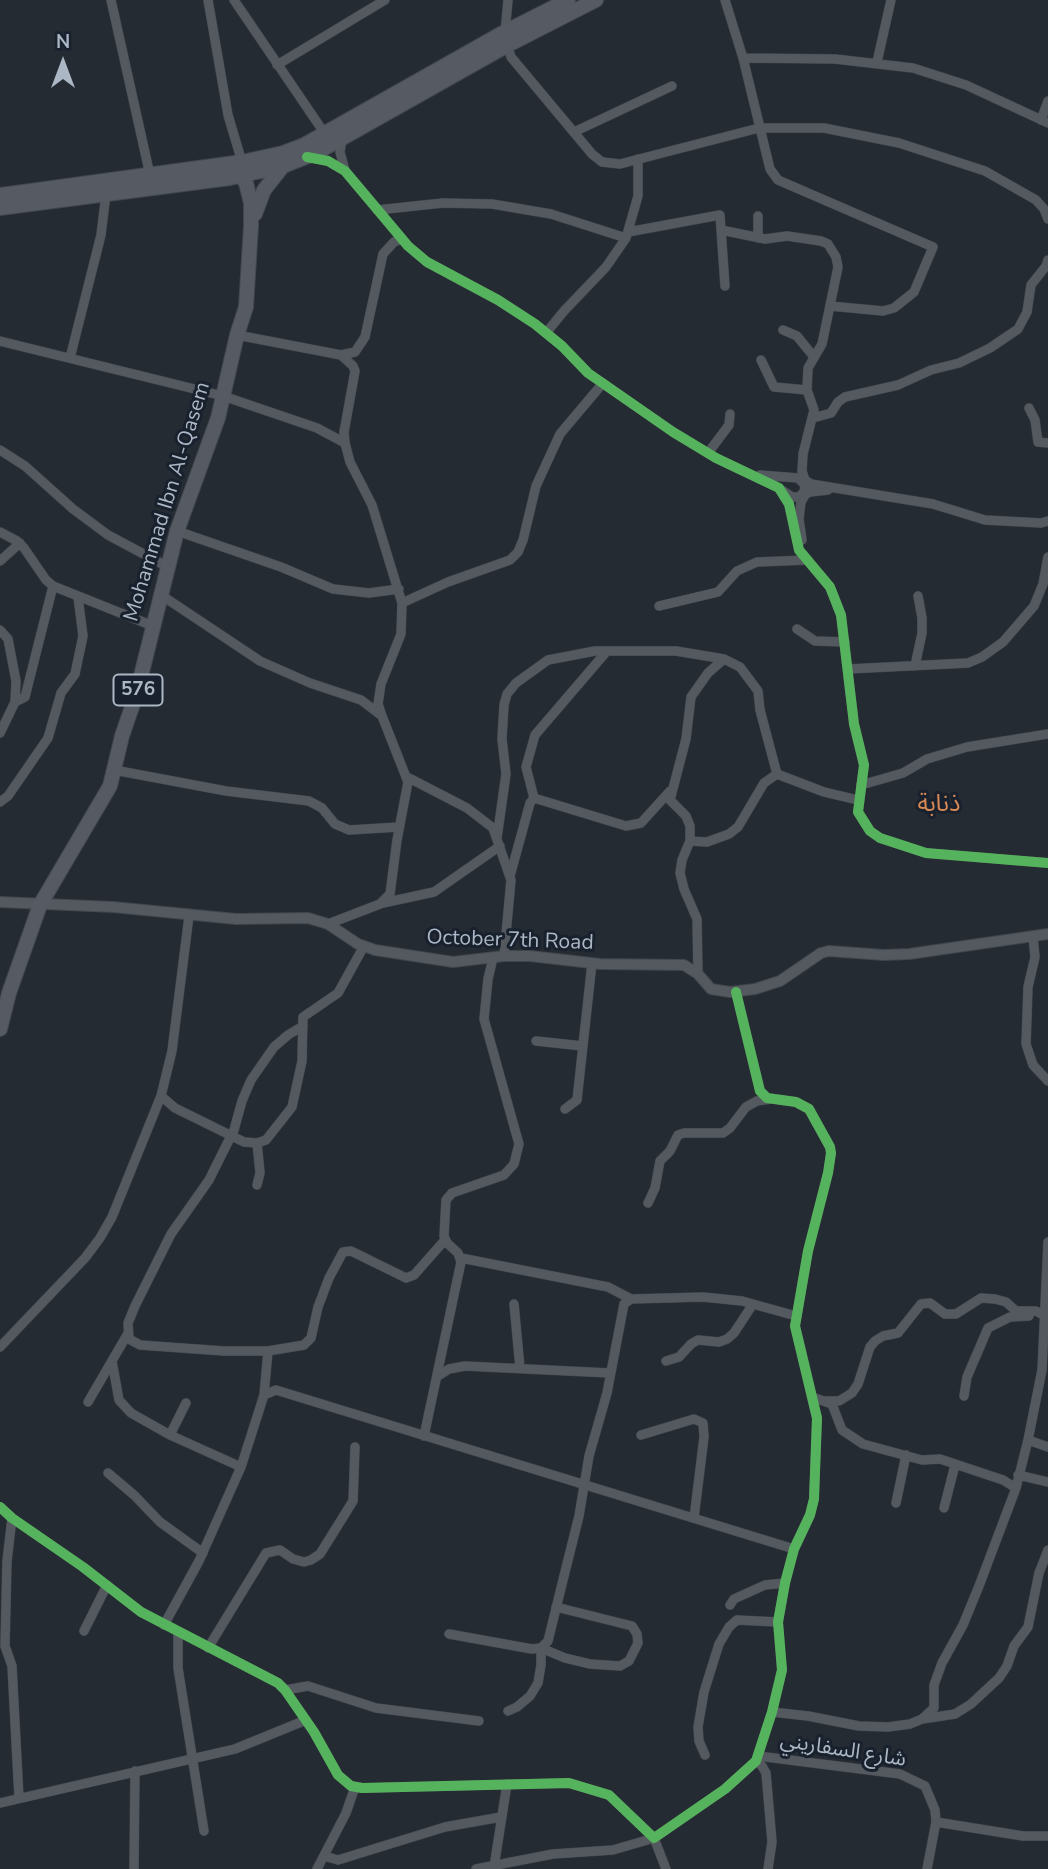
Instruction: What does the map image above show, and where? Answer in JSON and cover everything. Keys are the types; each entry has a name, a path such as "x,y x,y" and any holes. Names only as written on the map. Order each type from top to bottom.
{"main road":[{"path":"0,195 226,164 244,169 283,166 342,139 568,0"},
{"path":"0,208 207,181 244,169 304,145 506,39 596,0"},
{"path":"251,226 264,190 283,166"},
{"path":"237,335 244,250 244,219 240,193 244,169"},
{"path":"237,335 246,307 251,226 251,203 244,169"},
{"path":"207,181 227,185 240,193"},
{"name":"Mohammad Ibn Al-Qasem","path":"0,1029 9,993 42,903 110,786 122,736 137,692 177,531 212,440 237,335"}],"street":[{"path":"111,0 150,175"},
{"path":"208,0 228,116 244,169"},
{"path":"234,0 325,134"},
{"path":"277,65 385,0"},
{"path":"508,0 506,39 511,57 602,162 620,164 759,128 824,128 899,143 976,168 1028,194 1041,205 1048,219"},
{"path":"725,0 743,58 770,169 778,180 933,247 914,292 894,308 883,311 830,306"},
{"path":"877,62 891,0"},
{"path":"743,58 789,57 877,62 941,75 1045,121 1048,101"},
{"path":"574,132 672,86"},
{"path":"342,139 340,152 345,171"},
{"path":"307,157 328,161 345,171 402,239 428,262 498,300 547,333 588,373 708,453 792,497 799,497 804,492 805,485 801,479 749,473"},
{"path":"547,333 606,267 627,235 638,197 638,159"},
{"path":"70,358 101,235 106,194"},
{"path":"377,210 460,202 500,205 551,214 627,235 720,215 725,286"},
{"path":"758,216 758,238"},
{"path":"721,230 765,239 787,236 821,241 835,252 838,267 830,306 820,348 808,368 807,390 813,403 813,418 804,449 802,471 805,480 811,484 933,504 985,520 1041,523 1048,521"},
{"path":"383,902 390,891 407,777 378,704 381,684 401,634 402,603 372,505 350,462 344,432 355,371 383,254 394,242 402,239"},
{"path":"813,418 831,413 845,397 898,385 931,370 959,363 990,348 1018,329 1027,312 1031,285 1048,260"},
{"path":"783,330 797,336 814,357"},
{"path":"237,335 341,355 355,352 365,337"},
{"path":"0,341 223,396 317,428 345,443"},
{"path":"341,355 355,371"},
{"path":"761,360 774,387 807,390"},
{"path":"402,603 448,582 510,560 518,552 536,486 560,434 603,383"},
{"path":"1029,408 1035,420 1038,442 1048,443"},
{"path":"708,453 729,425 730,414"},
{"path":"784,478 791,474 804,449"},
{"path":"0,450 25,466 73,509 108,535 168,567"},
{"path":"779,488 789,504 799,550 830,587 836,599 845,642 854,724 864,765 858,812 870,831 880,838 905,847 949,856 1048,863"},
{"path":"808,560 799,519 805,495 816,491 857,490"},
{"path":"177,531 342,591 369,593 399,589"},
{"path":"0,532 20,543 53,586 153,626"},
{"path":"0,561 20,543"},
{"path":"848,669 968,663 982,657 997,648 1034,606 1043,584 1048,557"},
{"path":"659,606 718,592 737,571 757,562 808,560"},
{"path":"15,702 25,697 53,586"},
{"path":"161,595 260,660 310,684 361,699 382,716"},
{"path":"915,666 922,633 918,596"},
{"path":"0,802 8,796 48,738 61,694 75,674 83,641 78,597"},
{"path":"797,629 815,641 845,642"},
{"path":"0,630 8,639 16,676 15,702 0,733"},
{"path":"534,798 526,767 535,735 607,650"},
{"path":"328,924 383,902 435,892 498,842 506,774 502,739 504,705 509,689 548,660 607,650 676,651 724,659 740,667 758,691 760,710 777,774"},
{"path":"698,974 697,919 680,873 690,841 689,821 670,800 686,739 691,697 708,673 724,659"},
{"path":"861,785 903,773 927,759 967,747 1048,734"},
{"path":"114,770 226,790 309,801 322,808 335,824 349,830 399,827"},
{"path":"777,774 824,792 858,800"},
{"path":"690,841 707,842 729,834 738,827 764,783 777,774"},
{"path":"407,777 485,820 493,828 510,876"},
{"path":"534,798 626,826 641,823 673,789"},
{"path":"127,1335 133,1343 140,1345 224,1351 268,1351 304,1345 308,1342 329,1278 343,1252 351,1251 406,1278 414,1275 445,1240 448,1196 504,1175 514,1164 519,1144 484,1019 488,979 498,957 510,876 530,803 534,798"},
{"name":"October 7th Road","path":"0,902 113,907 236,919 307,918 328,924 375,950 453,962 530,956 592,963 684,965 698,974 711,989 736,992"},
{"path":"0,1347 86,1258 112,1217 161,1096 172,1051 189,915"},
{"path":"770,1099 760,1091 736,992 780,981 829,950 884,955 909,954 1048,934"},
{"path":"1032,937 1035,957 1028,987 1026,1044 1033,1065 1048,1081"},
{"path":"161,1096 175,1108 244,1142 257,1143 271,1136 292,1107 302,1061 303,1017 333,998 342,988 364,946"},
{"path":"565,1109 577,1100 592,963"},
{"path":"88,1402 127,1335 128,1323 170,1234 209,1180 232,1135 242,1101 255,1074 281,1040 303,1026"},
{"path":"536,1041 583,1046"},
{"path":"476,1869 553,1854 613,1850 654,1838 725,1789 757,1758 772,1712 782,1670 778,1622 785,1583 794,1549 810,1515 814,1499 817,1418 796,1334 796,1316 808,1251 828,1173 830,1147 809,1109 796,1102 770,1099 757,1101 746,1107 723,1133 678,1135 670,1150 661,1159 655,1188 648,1203"},
{"path":"257,1143 260,1173 257,1185"},
{"path":"445,1240 461,1258 608,1287 631,1299 703,1297 753,1304 796,1316"},
{"path":"922,1719 934,1708 934,1685 942,1663 972,1604 1016,1488 1046,1345 1048,1242"},
{"path":"424,1436 461,1258"},
{"path":"812,1397 839,1401 852,1393 858,1384 870,1347 883,1336 898,1333 921,1304 930,1303 945,1314 956,1314 981,1298 995,1299 1006,1302 1016,1311 1036,1311 1045,1315"},
{"path":"508,1711 530,1696 538,1683 541,1648 548,1641 624,1304 631,1299"},
{"path":"514,1304 520,1368"},
{"path":"666,1362 679,1357 698,1340 719,1342 727,1339 735,1332 753,1304"},
{"path":"964,1396 967,1377 988,1328 1010,1317 1045,1315"},
{"path":"164,1625 202,1553 241,1467 264,1395 268,1351"},
{"path":"112,1361 119,1400 131,1413 170,1435 241,1467"},
{"path":"438,1376 449,1369 463,1366 610,1373"},
{"path":"264,1395 280,1391 794,1549"},
{"path":"827,1401 833,1406 842,1430 851,1438 873,1448 922,1460 940,1460 1003,1480 1016,1488"},
{"path":"170,1435 186,1403"},
{"path":"641,1435 694,1419 703,1423 704,1437 694,1518"},
{"path":"1028,1440 1048,1447"},
{"path":"208,1648 266,1553 280,1550 293,1559 304,1562 320,1554 353,1500 355,1447"},
{"path":"896,1503 906,1455"},
{"path":"944,1508 955,1465"},
{"path":"107,1473 134,1495 160,1522 202,1553"},
{"path":"1018,1475 1048,1482"},
{"path":"0,1507 141,1612 272,1680 285,1690 338,1775 355,1787 569,1783 609,1795 654,1838 666,1869"},
{"path":"12,1518 3,1647 12,1666 19,1798"},
{"path":"772,1712 859,1726 888,1727 955,1714 971,1704 999,1678 1007,1665 1014,1646 1028,1627 1039,1573 1048,1550"},
{"path":"730,1605 734,1600 765,1585 785,1583"},
{"path":"84,1630 107,1585"},
{"path":"449,1634 532,1649 541,1648 578,1662 620,1666 629,1661 637,1646 637,1634 631,1626 556,1607"},
{"path":"705,1755 699,1741 698,1728 708,1674 719,1644 737,1620 778,1622"},
{"path":"178,1632 178,1668 204,1831"},
{"path":"285,1690 308,1686 388,1710 479,1721"},
{"path":"0,1803 235,1749 306,1720"},
{"path":"757,1758 766,1775 772,1842 768,1869"},
{"name":"شارع السفاريني","path":"757,1758 900,1774 925,1786 935,1810 936,1822"},
{"path":"134,1869 135,1771"},
{"path":"494,1867 507,1784"},
{"path":"317,1869 346,1813 355,1787"},
{"path":"324,1856 338,1860 445,1827 501,1817"},
{"path":"927,1869 936,1822 1023,1836 1048,1836"}],"cycle path":[{"path":"307,157 328,161 345,171 408,246 427,262 498,300 535,324 562,346 588,373 673,432 716,458 779,488 789,504 799,550 830,587 841,615 854,724 864,765 858,812 870,831 880,838 926,853 1048,863"},
{"path":"0,1507 141,1612 278,1683 314,1732 338,1775 351,1786 362,1788 569,1783 609,1795 654,1838 725,1789 756,1761 772,1712 782,1670 778,1622 785,1583 794,1549 810,1515 814,1499 817,1418 795,1326 808,1251 831,1153 809,1109 796,1102 767,1098 760,1091 736,992"}],"district":[{"name":"ذنابة","path":"939,805"}]}
